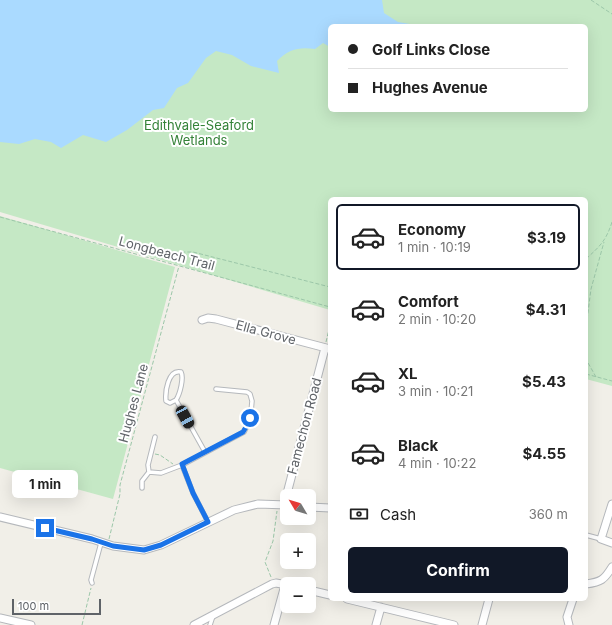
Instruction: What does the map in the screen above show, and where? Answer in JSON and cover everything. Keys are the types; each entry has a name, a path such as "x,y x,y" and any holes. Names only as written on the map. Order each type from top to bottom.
{"street":[{"name":"Ella Grove","path":"202,320 208,318 216,319 327,349"},
{"name":"Famechon Road","path":"288,489 327,349"},
{"path":"0,517 92,539 104,544 131,549 151,549 234,510 258,504 280,505"},
{"path":"612,504 601,539 612,543"},
{"path":"316,507 328,508"},
{"path":"588,584 598,582 605,577 612,567"},
{"path":"194,625 271,584 280,584"},
{"path":"316,592 328,595"},
{"path":"356,601 454,625"},
{"path":"482,625 488,601"},
{"path":"569,625 567,617 572,601"},
{"path":"274,625 280,605"},
{"path":"376,625 381,607"},
{"path":"0,618 31,625"}],"lane":[{"path":"177,371 181,372 183,376 180,392 176,400 172,403 168,403 166,394 171,375 177,371"},
{"path":"149,472 160,472 174,468 243,432 250,414 252,400 249,393 239,390 216,389"},
{"path":"176,400 205,452"},
{"path":"142,488 143,479 149,472 148,465 155,437"},
{"path":"182,464 193,493 208,522"},
{"path":"588,536 601,539"},
{"path":"92,583 91,580 104,544"},
{"path":"210,625 213,615"}],"path":[{"path":"591,0 612,14"},
{"name":"Longbeach Trail","path":"0,217 328,306"},
{"path":"588,312 591,289 604,242 609,233 612,222"},
{"path":"588,257 604,242"},
{"path":"176,265 178,256 182,252 193,252 328,286"},
{"name":"Hughes Lane","path":"104,544 110,535 120,494 120,486 179,266"},
{"path":"588,363 596,377"},
{"path":"588,375 612,381"},
{"path":"151,454 164,457 171,462 174,468"},
{"path":"272,577 265,562 280,516"},
{"path":"82,625 92,583"}],"green space":[{"name":"Edithvale-Seaford Wetlands","path":"0,0 612,0 612,386 588,380 588,197 328,197 328,309 0,212"},
{"path":"0,216 175,267 113,499 0,468"}],"water":[{"path":"0,0 382,0 384,13 398,22 410,24 328,24 328,46 323,43 315,49 304,48 290,51 277,61 279,73 251,66 232,55 216,51 206,58 188,83 177,88 164,108 153,110 127,130 106,142 83,135 61,148 51,142 35,139 19,144 0,142"}],"route":[{"path":"45,528 92,539 113,546 144,550 156,548 208,522 193,493 182,464 243,432 250,418"}]}
